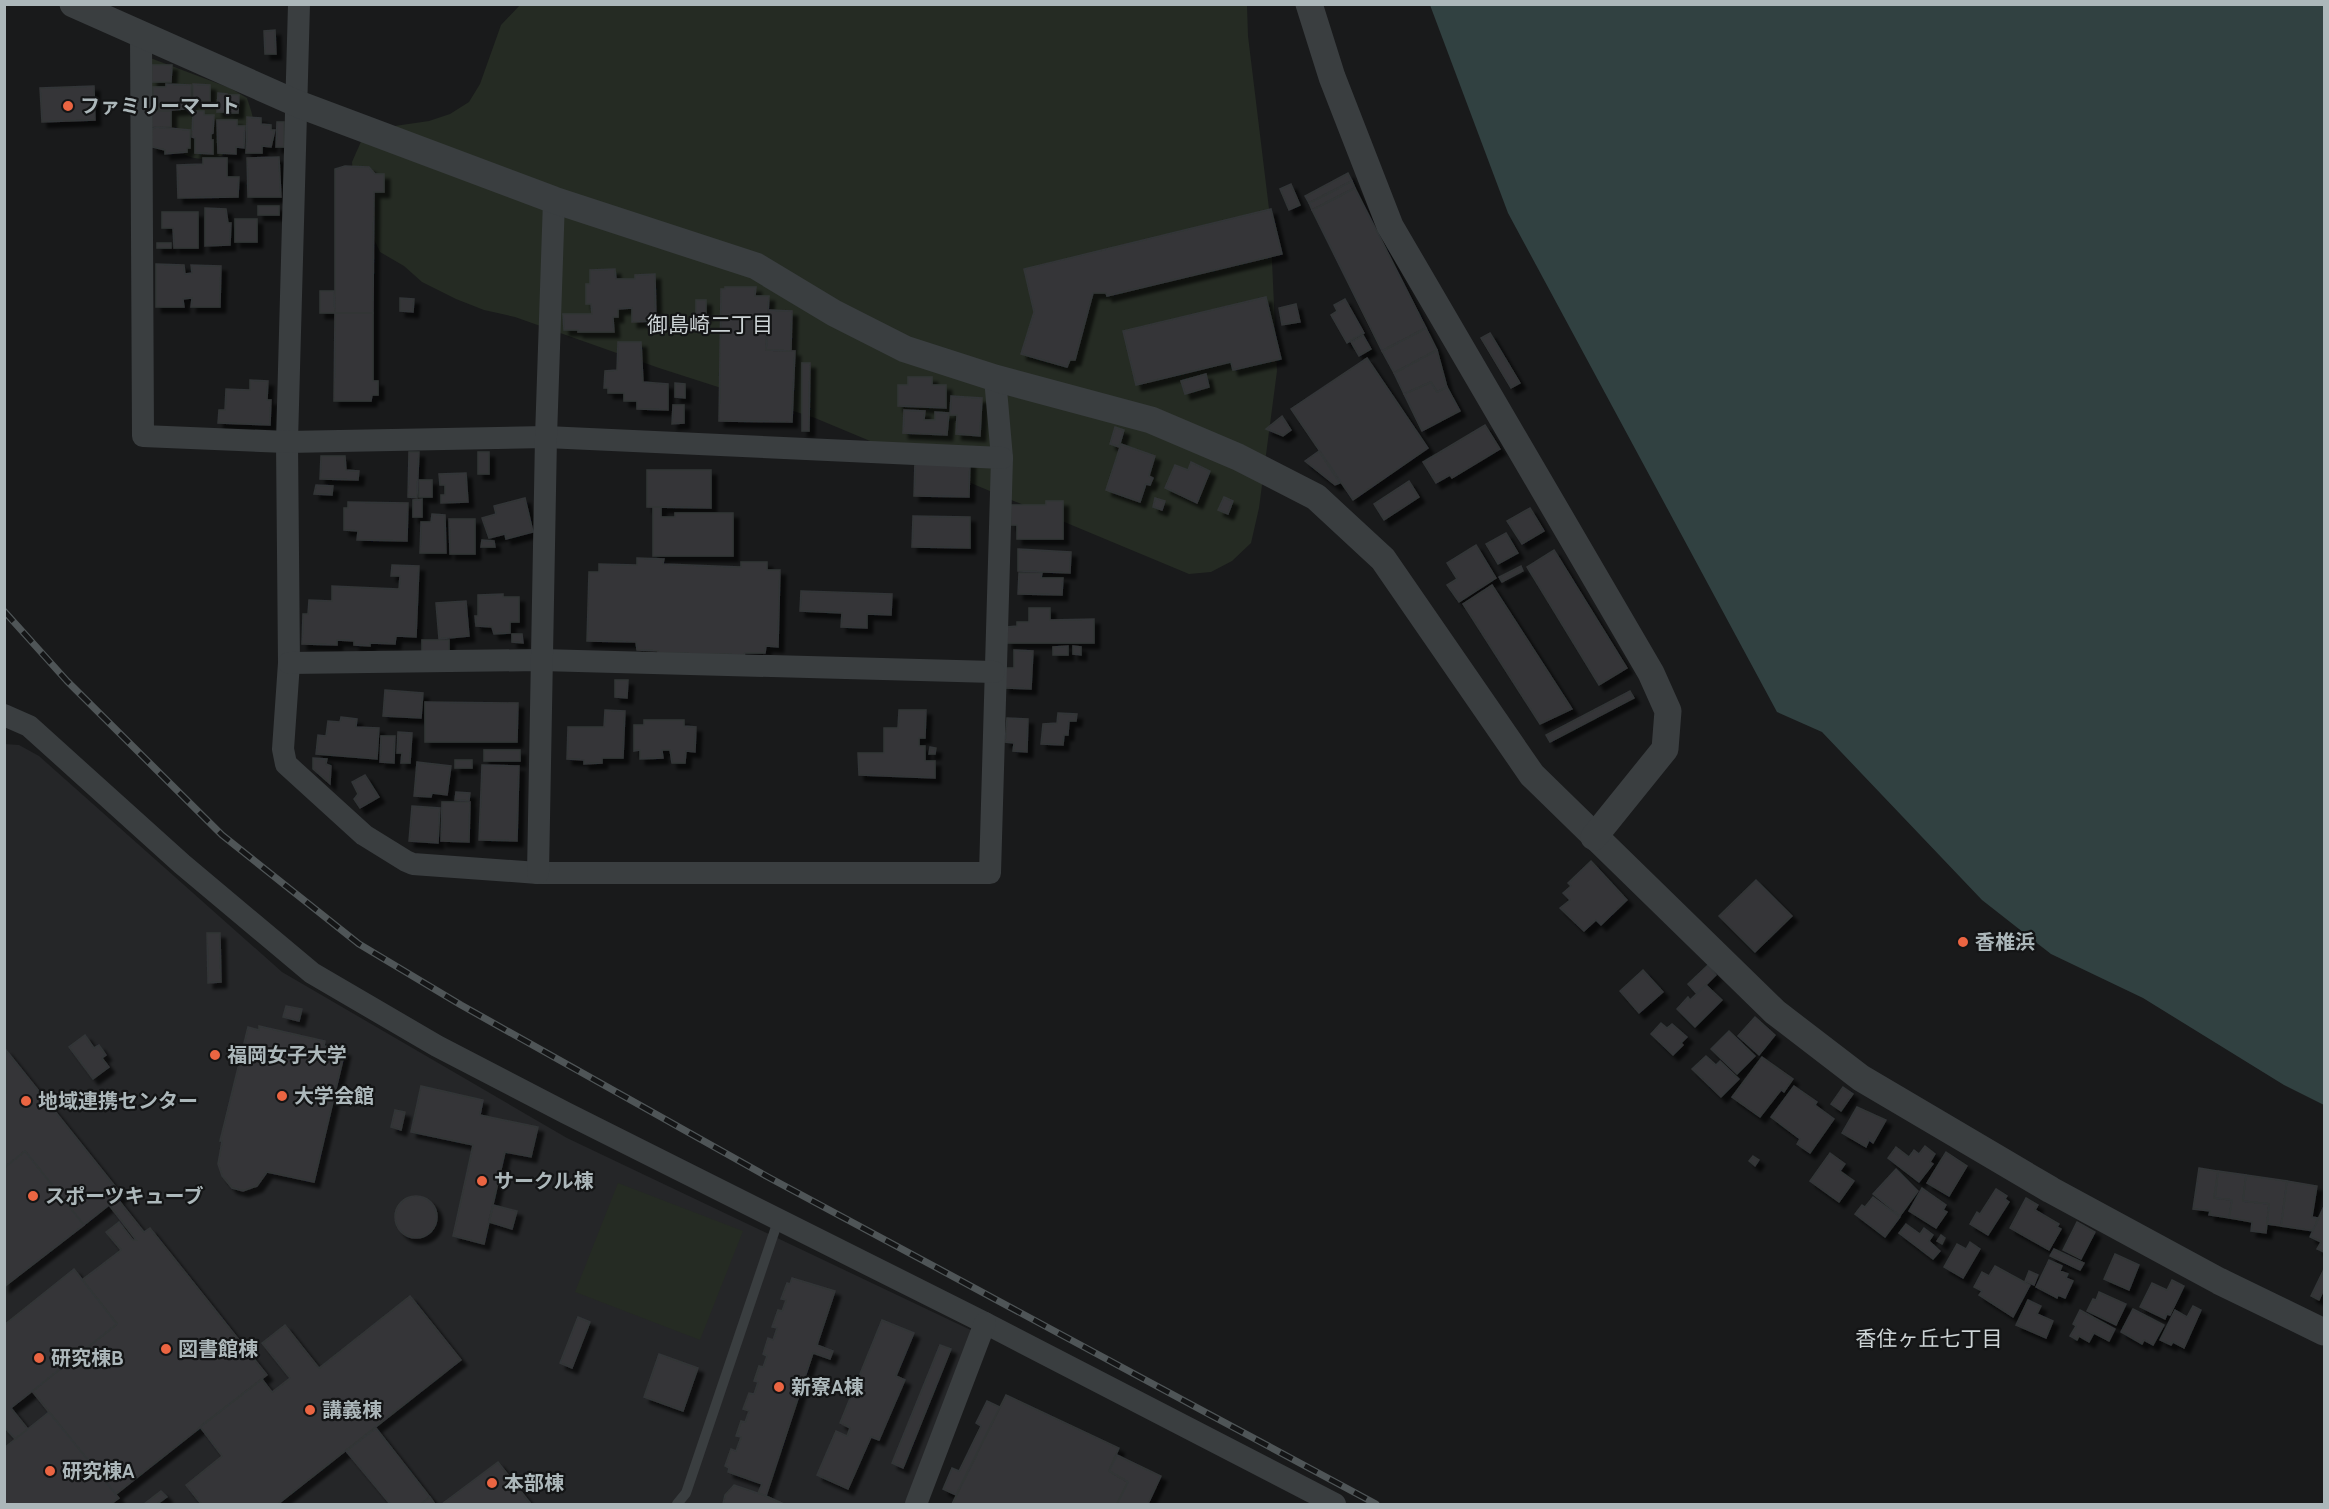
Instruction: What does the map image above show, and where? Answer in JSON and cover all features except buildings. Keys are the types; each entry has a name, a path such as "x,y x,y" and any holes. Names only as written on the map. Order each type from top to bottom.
{"street":[{"path":"74,4 298,104 554,200 756,266 834,313 905,349 995,378 1151,420 1238,456 1316,497 1383,560 1532,776 1775,1012 1861,1078 2072,1201 2219,1281 2325,1332"},
{"path":"299,4 288,442 289,663 283,748 286,764 364,835 413,864 538,873 990,873 994,672 1002,458 995,378"},
{"path":"1309,4 1332,77 1390,226 1651,673 1668,711 1665,749 1594,837"},
{"path":"141,35 143,436 288,442 546,437 1002,458"},
{"path":"538,873 546,437 554,200"},
{"path":"289,663 541,660 994,672"},
{"path":"4,715 29,726 182,864 312,973 437,1046 778,1221 985,1323 1300,1497 1335,1504"},
{"path":"916,1504 985,1323"}],"lane":[{"path":"677,1504 686,1493 778,1221"}],"shaded area":[{"path":"520,5 1247,5 1248,36 1270,217 1277,371 1259,508 1251,543 1232,561 1211,572 1189,574 815,418 456,299 422,282 404,266 380,252 355,198 352,162 363,137 374,129 429,121 450,114 469,102 480,84 501,25"},
{"path":"1430,5 2324,5 2324,1105 2284,1085 2143,998 2051,954 1982,900 1822,732 1777,712 1508,213"},
{"path":"145,56 230,88 247,98 253,121 245,140 226,154 215,157 193,158 184,154 142,113"},
{"name":"福岡女子大学","path":"4,744 19,745 39,756 282,972 567,1138 977,1333 907,1504 5,1504"},
{"path":"618,1183 743,1231 700,1340 575,1292"}],"railway":[{"path":"4,611 67,681 222,835 359,944 461,1005 768,1177 1376,1504"}],"place":[{"name":"ファミリーマート","path":"68,106"},
{"name":"香椎浜","path":"1963,942"},
{"name":"福岡女子大学","path":"215,1055"},
{"name":"大学会館","path":"282,1096"},
{"name":"地域連携センター","path":"26,1101"},
{"name":"サークル棟","path":"482,1181"},
{"name":"スポーツキューブ","path":"33,1196"},
{"name":"図書館棟","path":"166,1349"},
{"name":"研究棟B","path":"39,1358"},
{"name":"新寮A棟","path":"779,1387"},
{"name":"講義棟","path":"310,1410"},
{"name":"研究棟A","path":"50,1471"},
{"name":"本部棟","path":"492,1483"}],"district":[{"name":"御島崎二丁目","path":"710,324"},
{"name":"香住ヶ丘七丁目","path":"1929,1338"}]}
